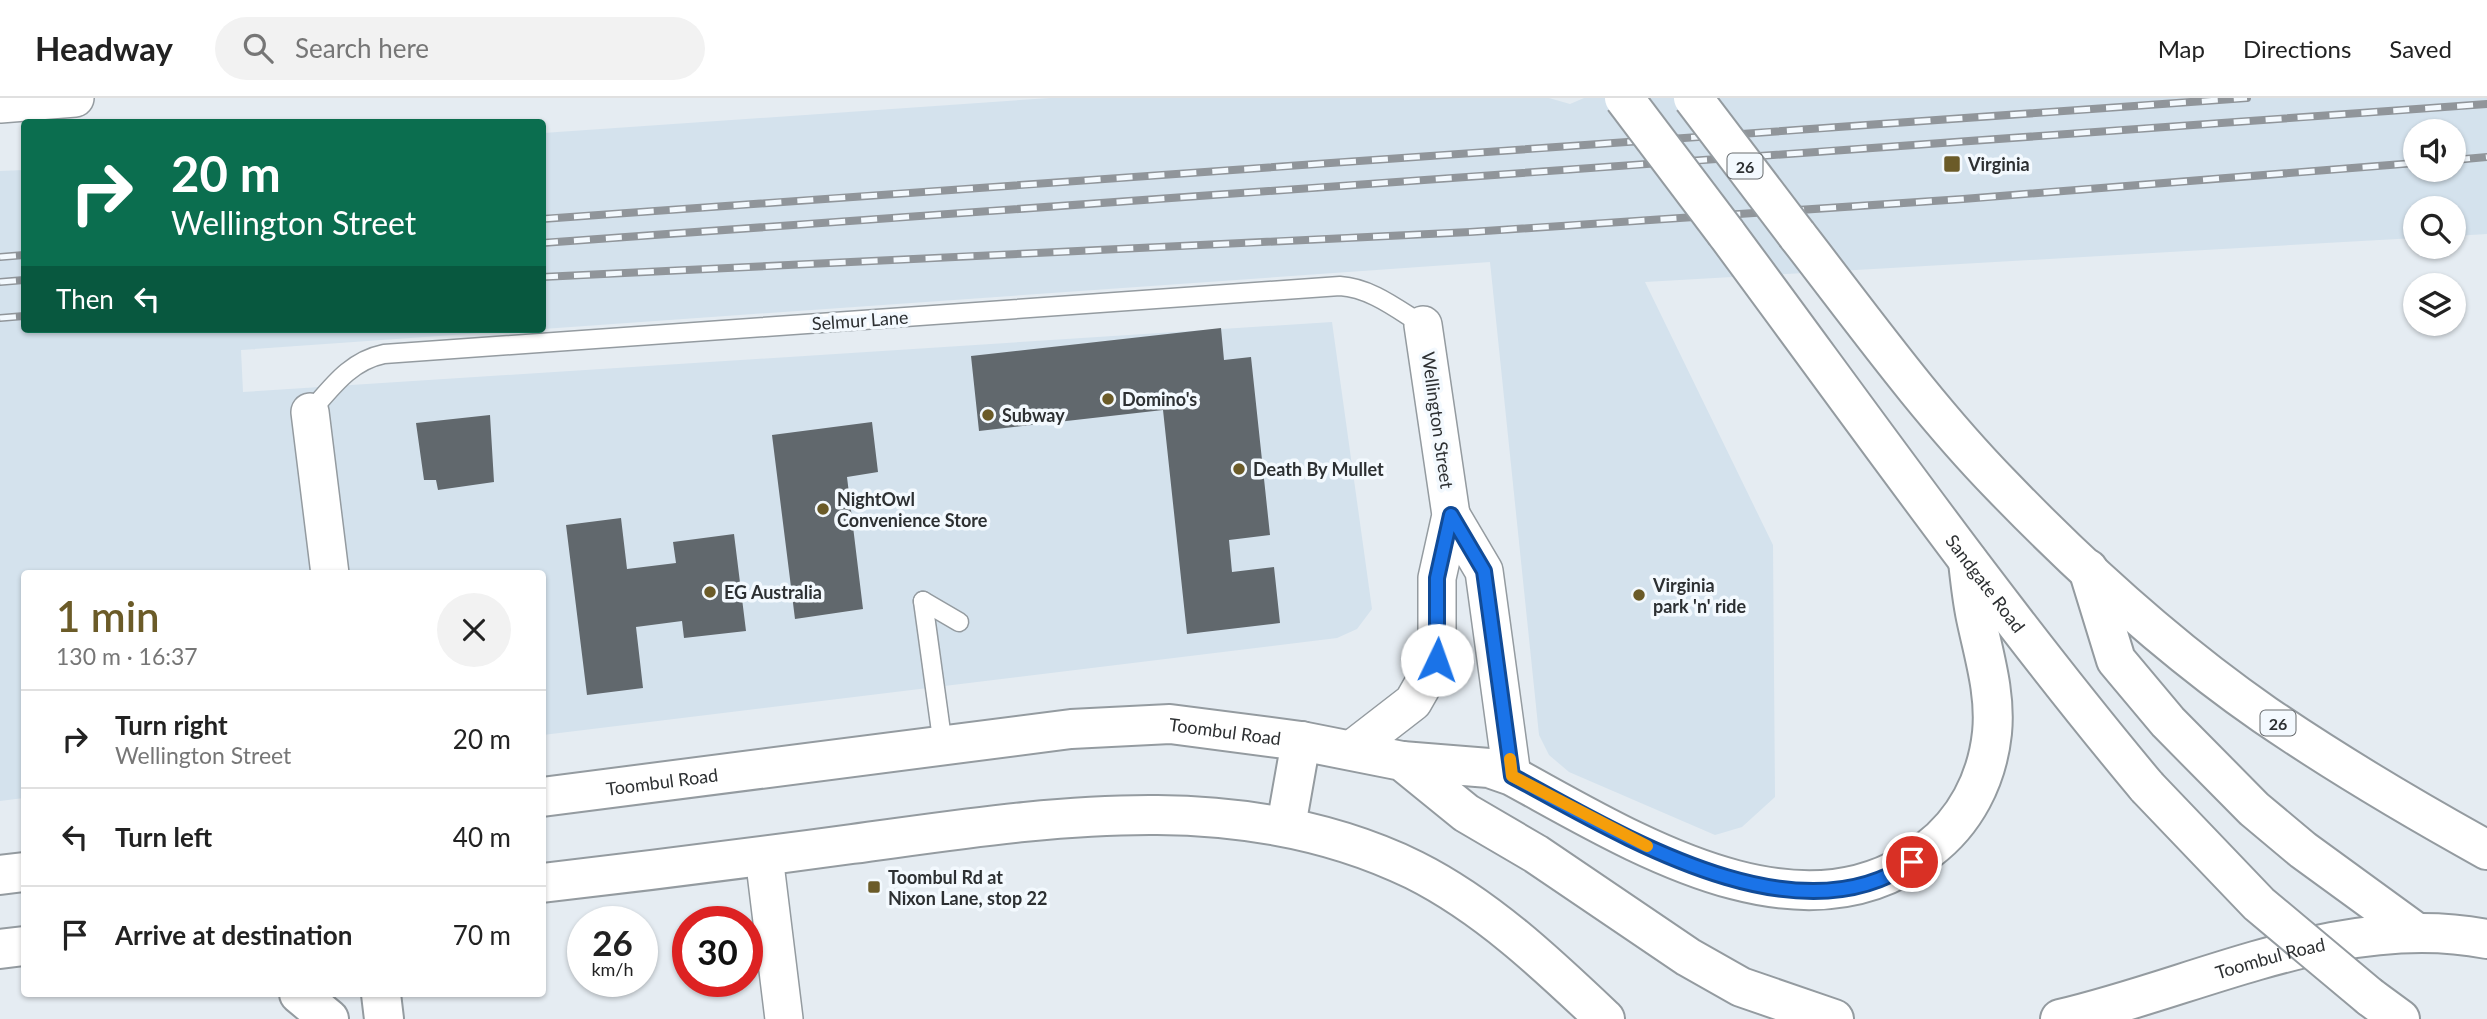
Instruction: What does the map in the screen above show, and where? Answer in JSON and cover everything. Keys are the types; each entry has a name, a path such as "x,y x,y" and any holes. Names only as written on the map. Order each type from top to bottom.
{"main road":[{"name":"Sandgate Road","path":"1623,98 2080,707 2147,787 2259,904 2385,1008"},
{"name":"26","path":"1693,98 1916,390 1964,444 2088,569 2161,633 2263,713 2406,805 2487,850"},
{"path":"1402,761 1489,768 1512,776 1644,845 1744,883 1787,890 1818,890 1876,881 1899,871 1945,837 1975,794 1986,765 1992,733 1992,702 1968,561"},
{"path":"2088,569 2116,660 2168,722 2254,809 2303,850 2417,933"},
{"name":"Toombul Road","path":"546,796 1071,729 1170,724 1301,741 1402,761 1466,813 1536,854 1688,957 1741,987 1834,1019"},
{"path":"1286,826 1301,741"},
{"path":"546,883 925,834 1134,813 1248,819 1286,826 1377,854 1447,888 1516,939 1586,1011"},
{"path":"0,875 21,872"},
{"name":"Toombul Road","path":"2060,1019 2109,1013 2290,953 2339,943 2417,933 2465,934 2487,939"},
{"path":"0,949 21,946"},
{"path":"303,997 329,1019"},
{"path":"381,997 384,1019"}],"street":[{"path":"0,104 75,98"},
{"name":"Wellington Street","path":"1351,750 1413,702 1437,660 1437,578 1451,515 1423,325"},
{"path":"310,412 330,570"},
{"name":"Wellington Street","path":"1451,515 1484,571 1512,776"},
{"path":"764,856 784,1019"}],"lane":[{"name":"Selmur Lane","path":"310,412 350,369 369,357 384,354 1340,286 1356,287 1371,293 1423,325"},
{"path":"943,746 923,601 959,622"}],"shaded area":[{"path":"1050,98 1549,98 1570,104 1584,98 2487,98 2487,234 2466,235 2466,196 2403,196 2403,239 1645,282 1773,545 1775,797 1742,827 1715,835 1569,772 1549,755 1539,735 1490,262 546,329 546,133"},
{"path":"21,170 21,333 481,333 241,350 243,392 1332,322 1372,609 1357,629 1337,638 546,735 546,570 21,570 21,798 0,801 0,171"}],"building":[{"path":"1221,328 1224,360 1251,357 1270,535 1229,540 1232,572 1274,567 1280,623 1187,634 1163,410 979,431 971,356"},
{"path":"490,415 494,482 438,490 436,480 424,480 416,423"},
{"path":"872,422 878,472 847,477 863,609 795,619 772,435"},
{"path":"621,518 627,569 676,563 673,542 734,534 746,631 684,638 682,621 636,627 643,688 587,695 566,525"}],"railway":[{"path":"546,219 2247,98"},
{"path":"546,243 2487,104"},
{"path":"2466,159 2487,157"},
{"path":"546,277 1470,232 1963,199 2403,164"},
{"path":"0,257 21,255"},
{"path":"0,282 21,280"},
{"path":"0,318 21,316"}],"slow traffic":[{"path":"1510,759 1512,776 1647,846"}],"place":[{"name":"Virginia","path":"1952,164"},
{"name":"Domino's","path":"1108,399"},
{"name":"Subway","path":"988,415"},
{"name":"Death By Mullet","path":"1239,469"},
{"name":"NightOwl Convenience Store","path":"823,509"},
{"name":"EG Australia","path":"710,592"},
{"name":"Virginia park 'n' ride","path":"1639,595"},
{"name":"Toombul Rd at Nixon Lane, stop 22","path":"874,887"}],"route":[{"path":"1437,660 1437,578 1451,515 1484,571 1512,776 1644,845 1744,883 1787,890 1852,886 1876,881 1912,862"}]}
